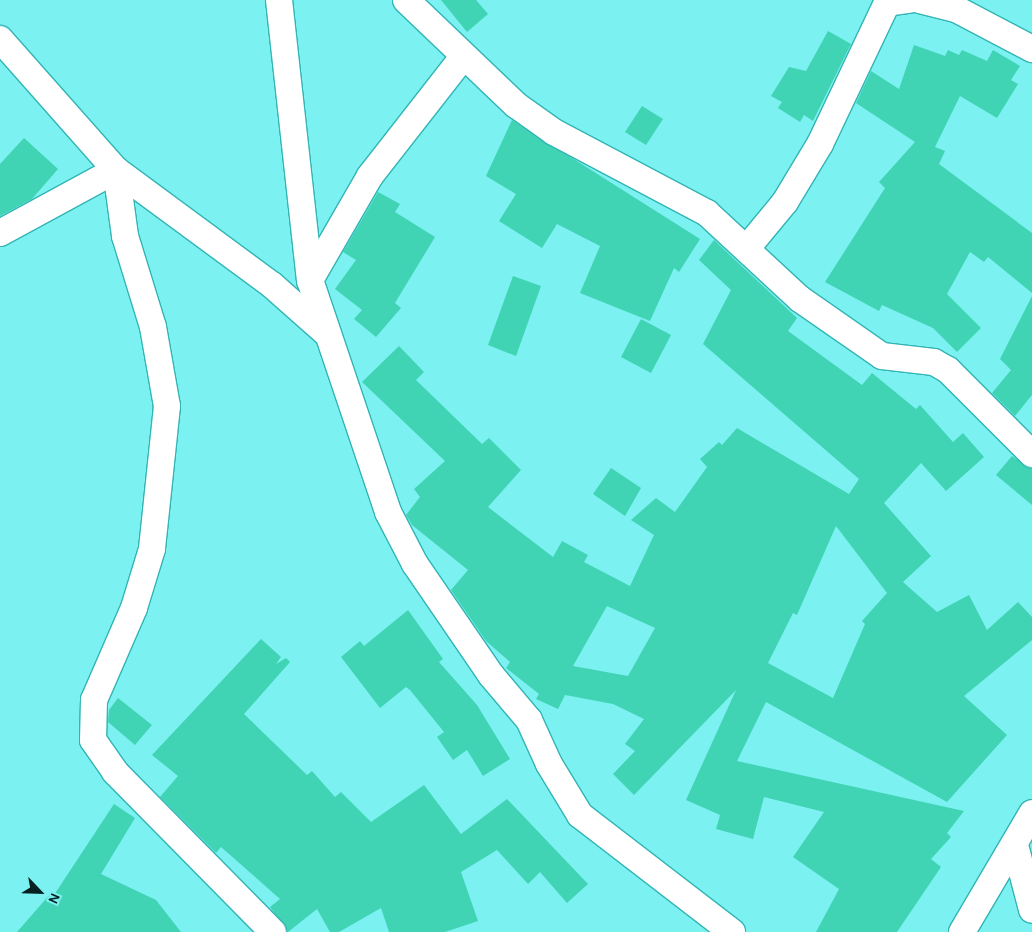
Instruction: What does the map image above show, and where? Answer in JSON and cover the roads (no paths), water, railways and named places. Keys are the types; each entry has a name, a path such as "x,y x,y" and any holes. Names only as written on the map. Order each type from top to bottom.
{"street":[{"path":"279,0 310,280 326,333 340,364 365,455 414,564 491,675 529,720 549,764 580,815 732,932"},
{"path":"406,0 433,20 463,58 554,132 690,203 747,248 800,299 882,356 934,362 948,370 1032,454"},
{"path":"747,248 785,202 820,144 887,3 909,0"},
{"path":"919,0 956,9 1032,49"},
{"path":"0,39 116,170 272,285 326,333"},
{"path":"310,280 370,176 463,58"},
{"path":"0,233 116,170"},
{"path":"116,170 125,236 152,327 167,406 152,549 134,608 94,700 93,740 115,772 273,932"},
{"path":"962,932 1015,845 1032,813"},
{"path":"1015,845 1032,910"}]}
